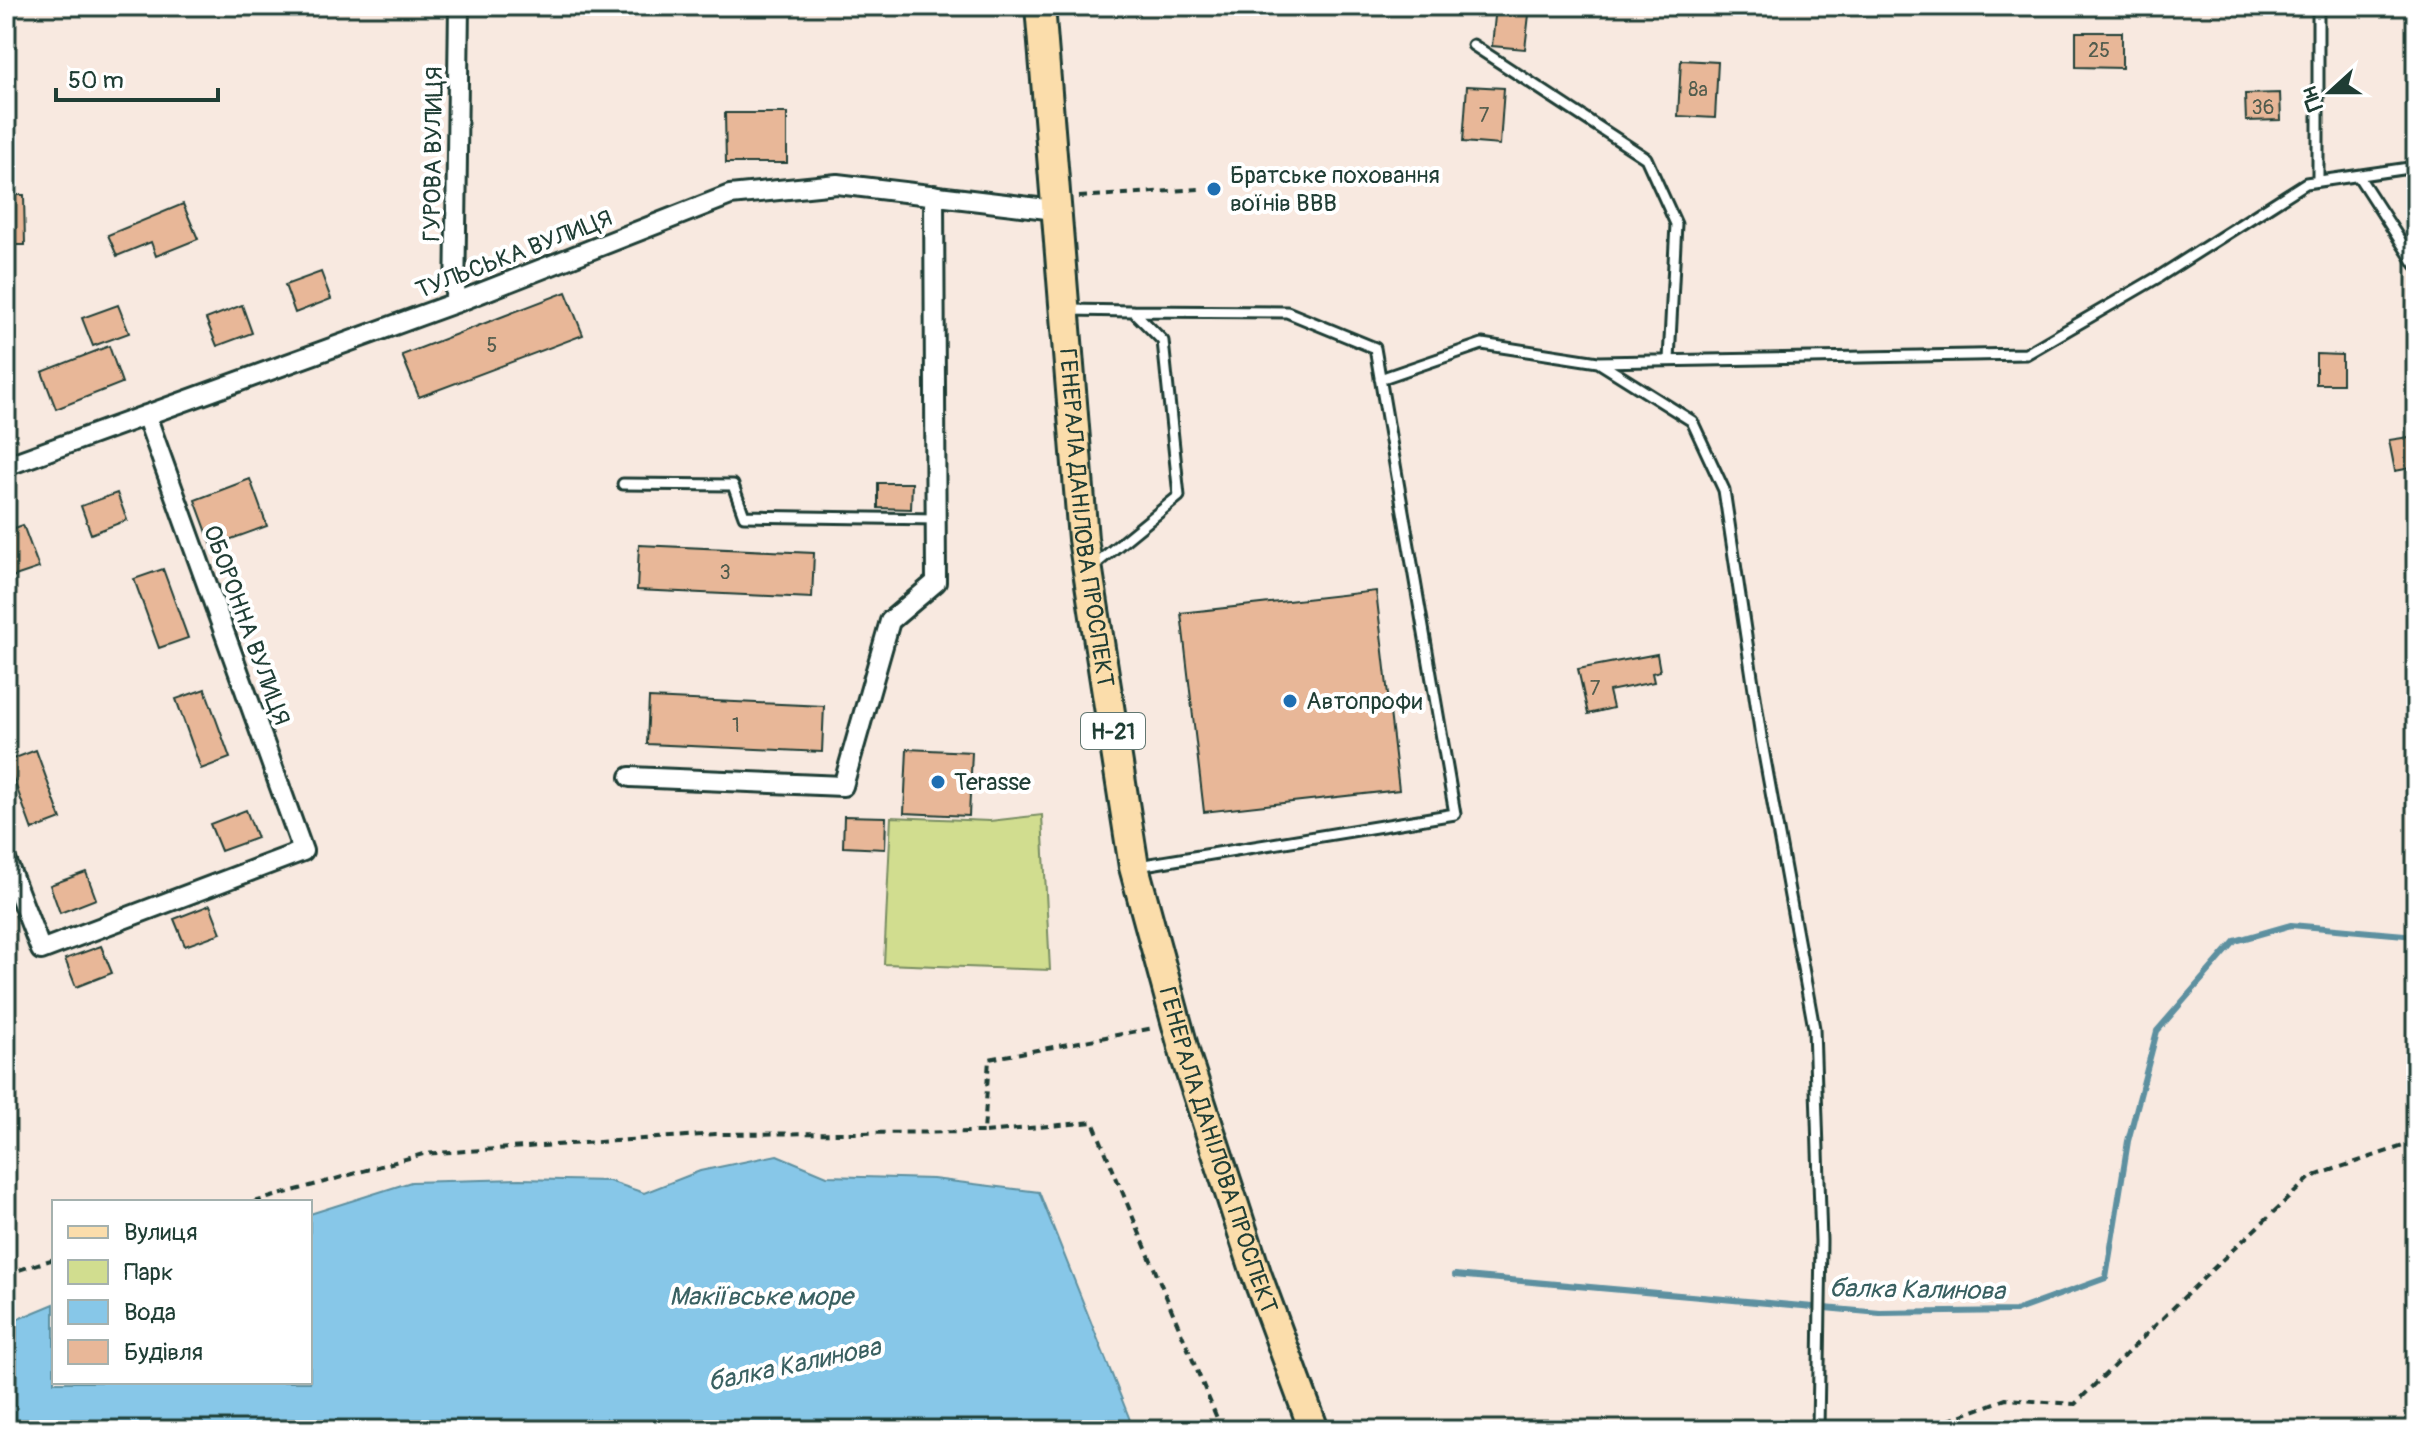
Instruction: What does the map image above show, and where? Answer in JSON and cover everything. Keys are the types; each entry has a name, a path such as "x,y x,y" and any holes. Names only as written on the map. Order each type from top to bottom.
{"main road":[{"name":"ГЕНЕРАЛА ДАНІЛОВА ПРОСПЕКТ","path":"1040,6 1054,205 1087,571 1134,867 1176,1024 1257,1276 1314,1430"}],"street":[{"name":"ГУРОВА ВУЛИЦЯ","path":"455,303 459,6"},
{"name":"ТУЛЬСЬКА ВУЛИЦЯ","path":"6,466 455,303 730,195 837,184 1054,205"},
{"path":"630,777 843,786 890,621 936,582 934,195"},
{"name":"ОБОРОННА ВУЛИЦЯ","path":"6,860 41,950 303,851 146,415"}],"lane":[{"path":"2318,6 2318,181"},
{"path":"1473,45 1646,158 1676,224 1669,360"},
{"path":"1380,379 1482,344 1598,362 2026,354 2160,276 2306,183 2416,167"},
{"path":"2359,177 2416,265"},
{"path":"1063,310 1287,312 1375,348 1455,814 1134,867"},
{"path":"1087,571 1179,496 1163,341 1133,311"},
{"path":"1598,362 1692,421 1724,490 1762,743 1814,1028 1821,1241 1818,1430"},
{"path":"623,484 733,485 744,516 937,519"}],"path":[{"path":"1054,205 1200,189"},
{"path":"984,1132 989,1059 1176,1024"},
{"path":"261,1200 423,1154 716,1134 984,1132 1093,1122 1222,1430"},
{"path":"1922,1430 2006,1399 2075,1404 2311,1177 2412,1143 2416,1145"},
{"path":"6,1274 52,1260"}],"green space":[{"path":"1042,815 1050,970 884,964 891,817 990,821"}],"water":[{"name":"Макіївське море","path":"777,1155 827,1176 933,1179 1039,1192 1134,1430 6,1430 6,1324 52,1305 52,1384 312,1384 312,1213 411,1182 519,1179 609,1181 644,1193 700,1171"}],"building":[{"path":"1496,6 1530,6 1525,49 1492,46"},
{"path":"2076,32 2122,32 2122,68 2076,67"},
{"path":"1681,60 1718,62 1715,118 1678,116"},
{"path":"1467,86 1504,88 1500,145 1463,142"},
{"path":"2280,93 2281,120 2246,121 2245,94"},
{"path":"725,113 787,113 787,163 726,163"},
{"path":"6,195 24,195 25,245 6,245"},
{"path":"183,204 198,239 156,256 151,242 117,256 108,235"},
{"path":"321,272 331,299 295,313 285,285"},
{"path":"566,292 583,335 419,397 402,355"},
{"path":"118,305 129,333 93,346 82,318"},
{"path":"242,305 252,333 217,346 206,319"},
{"path":"109,346 122,383 56,409 42,372"},
{"path":"2316,354 2342,355 2342,384 2316,384"},
{"path":"2416,436 2416,467 2395,471 2389,440"},
{"path":"250,479 267,526 212,546 195,500"},
{"path":"878,483 912,483 911,509 878,508"},
{"path":"117,493 127,520 91,534 81,506"},
{"path":"23,525 39,568 6,579 6,531"},
{"path":"639,545 814,553 812,598 637,590"},
{"path":"163,569 188,638 159,648 134,579"},
{"name":"Автопрофи","path":"1376,591 1399,790 1204,812 1181,613"},
{"path":"1657,654 1660,671 1652,673 1654,682 1609,691 1613,708 1588,714 1578,669"},
{"path":"205,689 230,758 201,769 176,699"},
{"path":"649,698 824,706 822,752 647,744"},
{"name":"Terasse","path":"907,749 972,752 969,816 904,813"},
{"path":"36,750 61,819 32,830 7,761"},
{"path":"246,810 257,838 221,851 210,824"},
{"path":"844,816 886,817 885,849 843,847"},
{"path":"86,872 96,899 60,913 50,885"},
{"path":"210,905 221,933 185,946 174,919"},
{"path":"101,946 112,973 76,987 65,959"}],"waterway":[{"name":"балка Калинова","path":"1455,1275 1880,1313 2015,1311 2106,1278 2128,1141 2157,1031 2235,941 2291,925 2416,936"}],"place":[{"name":"Братське поховання воїнів ВВВ","path":"1214,189"},
{"name":"Автопрофи","path":"1290,701"},
{"name":"Terasse","path":"938,782"}]}
